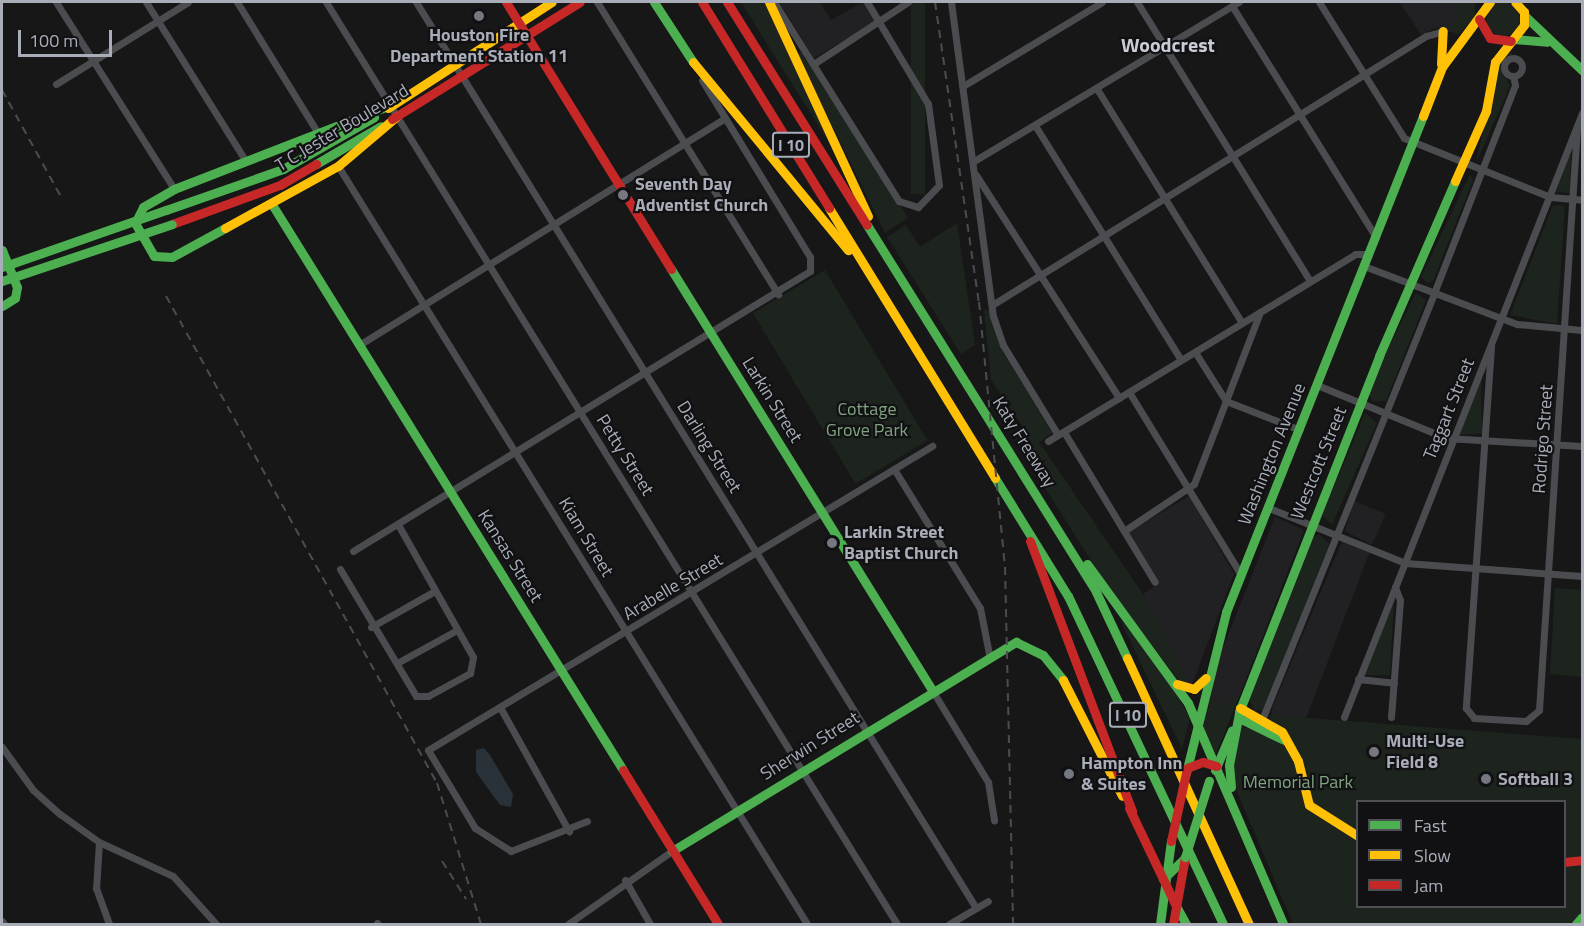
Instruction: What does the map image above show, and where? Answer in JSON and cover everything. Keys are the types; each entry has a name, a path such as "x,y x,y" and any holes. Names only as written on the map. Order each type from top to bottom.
{"main road":[{"name":"Larkin Street","path":"506,2 932,690"},
{"name":"T C Jester Boulevard","path":"2,267 283,169 391,105 552,2"},
{"name":"T C Jester Boulevard","path":"2,281 280,185 397,116 580,2"},
{"path":"654,2 693,62 879,288"},
{"name":"I 10","path":"702,2 1019,512 1106,667 1223,924"},
{"name":"Katy Freeway","path":"727,2 1055,523 1144,687 1249,924"},
{"path":"769,2 883,250"},
{"path":"1479,2 1480,16 1490,38 1550,42"},
{"name":"Washington Avenue","path":"1160,924 1163,879 1168,868 1190,764 1196,721 1206,678 1241,575 1442,67 1461,38 1490,2"},
{"path":"1515,2 1550,42 1582,70"},
{"path":"1525,14 1527,2"},
{"name":"Westcott Street","path":"1176,906 1185,857 1209,781 1361,403 1465,164 1486,111 1495,62 1512,40 1525,14"},
{"path":"1442,67 1443,31 1461,38"},
{"path":"477,50 487,60"},
{"path":"391,105 319,135 244,160 174,189 143,207 135,220 152,253 161,258 273,206 338,166 397,116"},
{"name":"Kansas Street","path":"273,206 718,924"},
{"path":"2,250 17,287 15,298 2,306"},
{"path":"1019,512 1132,812 1186,924"},
{"path":"1055,523 1177,684 1231,797 1283,924"},
{"name":"Sherwin Street","path":"672,851 1010,643 1028,646 1067,687 1132,812"},
{"path":"1177,684 1191,690 1206,678"},
{"path":"1231,797 1228,765 1241,719 1240,708 1263,717 1287,741 1310,805 1356,835"},
{"path":"1241,719 1287,741"},
{"path":"1190,764 1216,766"},
{"path":"1168,868 1185,857"},
{"path":"1566,862 1582,861"},
{"path":"1173,924 1176,906"},
{"path":"1576,924 1582,917"}],"street":[{"path":"56,2 174,189"},
{"path":"146,2 244,160"},
{"path":"56,84 188,2"},
{"path":"237,2 319,135"},
{"name":"Petty Street","path":"326,2 897,924"},
{"name":"Darling Street","path":"416,2 976,908"},
{"path":"597,2 778,294"},
{"path":"774,2 815,63 899,201 918,207 939,190 928,104 867,2"},
{"path":"951,2 992,305 1003,345 1155,582"},
{"path":"963,86 1102,2"},
{"path":"1137,2 1310,281"},
{"path":"1319,2 1404,138 1550,196 1582,200"},
{"path":"815,63 908,4"},
{"path":"974,161 1036,127 1236,4 1301,117 1376,237"},
{"path":"992,305 1043,277 1301,117 1434,31 1443,31"},
{"path":"353,551 452,494 806,275 810,257 724,119 693,62"},
{"path":"1263,717 1338,536 1515,86 1513,76"},
{"path":"1098,89 1242,323"},
{"name":"Taggart Street","path":"1344,717 1582,113"},
{"path":"359,345 724,119"},
{"path":"1036,127 1181,360"},
{"name":"Rodrigo Street","path":"1491,347 1466,708 1474,718 1526,721 1539,710 1577,127"},
{"name":"Kiam Street","path":"338,166 807,924"},
{"path":"976,175 1119,398"},
{"path":"1048,441 1355,254 1369,254"},
{"path":"1364,266 1501,318 1582,330"},
{"path":"1124,531 1189,491 1260,312"},
{"path":"1195,352 1226,401 1299,430"},
{"path":"1317,385 1454,438 1582,446"},
{"path":"1129,392 1241,575"},
{"name":"Arabelle Street","path":"568,831 515,853 501,845 475,828 428,750 627,633 932,446"},
{"path":"894,469 980,608 989,654"},
{"path":"1269,508 1405,563 1582,576"},
{"path":"340,569 371,627 419,698 474,666 457,630 399,525"},
{"path":"1391,717 1400,600 1395,587"},
{"path":"371,627 435,591"},
{"path":"397,663 457,630"},
{"path":"1358,679 1394,683"},
{"name":"Larkin Street","path":"932,690 988,782 994,821"},
{"path":"501,709 568,831 587,821"},
{"path":"2,747 33,790 99,842 173,876 216,924"},
{"path":"99,842 96,888 109,924"},
{"name":"Sherwin Street","path":"568,924 625,880 672,851"},
{"path":"625,880 650,924"},
{"path":"949,924 988,901"}],"shaded area":[{"path":"779,2 820,2 831,20 863,2 875,22 814,58"},
{"path":"1400,2 1475,2 1475,16 1459,34 1435,28 1421,35"},
{"path":"1189,496 1234,574 1191,687 1143,594 1158,584 1129,532"},
{"path":"1354,501 1386,514 1372,545 1345,531"},
{"path":"1275,517 1304,530 1239,697 1226,707 1211,698 1217,663"},
{"path":"1342,541 1370,551 1305,721 1277,719 1271,715 1273,706"},
{"path":"484,748 490,755 513,794 511,807 500,805 476,772 476,750"}],"green space":[{"path":"741,2 764,2 834,151"},
{"path":"911,2 925,2 925,194 911,194"},
{"path":"1452,2 1475,2 1475,16 1459,34 1447,28 1459,16"},
{"path":"1503,2 1515,7 1520,19 1515,31 1503,36 1491,31 1486,19 1491,7"},
{"path":"1509,49 1512,54 1502,67 1510,86 1476,163 1499,61"},
{"path":"801,52 908,218 885,233 797,54"},
{"path":"1569,156 1571,156 1570,193 1556,192"},
{"path":"1470,174 1473,180 1433,281 1427,283 1421,277"},
{"path":"1553,205 1565,206 1557,324 1510,315"},
{"path":"957,223 975,345 961,354 887,237 906,225 920,247"},
{"name":"Cottage Grove Park","path":"825,270 927,441 855,484 753,313"},
{"path":"1416,293 1426,300 1386,401 1372,401 1369,394 1389,346"},
{"path":"984,310 989,310 1001,349 1052,433 1039,442 1143,594 1191,687 1179,681 1108,587 1016,442 1028,434 991,380"},
{"path":"1481,379 1482,433 1461,435 1459,430"},
{"path":"1365,413 1377,423 1332,525 1322,515"},
{"path":"1319,534 1329,544 1263,710 1255,711 1249,700 1313,537"},
{"path":"1555,588 1582,590 1582,677 1550,674"},
{"path":"1394,599 1390,675 1364,675 1363,674"},
{"path":"1119,618 1159,663 1190,718 1182,749"},
{"path":"1234,696 1239,697 1216,754 1203,729 1211,698 1226,706"},
{"name":"Memorial Park","path":"1271,715 1582,739 1582,924 1293,924 1230,775 1242,727 1263,731"}],"railway":[{"path":"935,2 979,302 1005,567 1013,924"},
{"path":"2,90 61,197"},
{"path":"166,296 437,783 481,924"},
{"path":"442,861 466,899"}],"traffic: fast":[{"path":"654,2 693,62"},
{"path":"1525,16 1582,70"},
{"path":"1514,39 1547,42"},
{"path":"225,228 172,257 154,256 135,223 143,207 174,189 391,105"},
{"path":"1186,773 1226,612 1423,116"},
{"path":"166,210 283,169 374,117"},
{"path":"316,164 381,126"},
{"path":"1239,712 1379,356 1455,181"},
{"path":"273,206 623,770"},
{"path":"2,267 166,210"},
{"path":"2,281 172,224"},
{"path":"867,225 1096,592 1127,658"},
{"path":"2,250 17,287 15,298 2,306"},
{"path":"671,269 932,690"},
{"path":"995,478 1068,596 1223,924"},
{"path":"1087,564 1188,703 1283,924"},
{"path":"672,851 1016,642 1043,655 1063,680"},
{"path":"1231,787 1229,765 1240,708"},
{"path":"1241,719 1284,740"},
{"path":"1215,770 1232,730"},
{"path":"1185,857 1209,781"},
{"path":"1160,924 1171,841"},
{"path":"1163,879 1185,858"},
{"path":"1176,906 1186,924"},
{"path":"1576,924 1582,917"}],"traffic: slow":[{"path":"388,108 552,2"},
{"path":"769,2 868,216"},
{"path":"1423,116 1442,67 1490,2"},
{"path":"1455,181 1486,111 1495,62 1524,25 1524,12 1515,2"},
{"path":"1441,64 1443,31"},
{"path":"693,62 848,250"},
{"path":"225,228 338,166 397,116"},
{"path":"829,208 995,478"},
{"path":"1127,658 1249,924"},
{"path":"1177,684 1194,689 1206,678"},
{"path":"1063,680 1122,796"},
{"path":"1240,708 1282,732 1298,761 1309,805 1356,835"}],"traffic: jam":[{"path":"506,2 671,269"},
{"path":"392,119 580,2"},
{"path":"702,2 829,208"},
{"path":"727,2 867,225"},
{"path":"1479,19 1490,38 1511,41"},
{"path":"172,224 280,185 316,164"},
{"path":"1030,541 1132,811"},
{"path":"1187,768 1203,762 1216,766"},
{"path":"623,770 718,924"},
{"path":"1171,841 1186,773"},
{"path":"1129,808 1176,906"},
{"path":"1173,924 1185,857"},
{"path":"1566,862 1582,860"}],"place":[{"name":"Houston Fire Department Station 11","path":"479,16"},
{"name":"Seventh Day Adventist Church","path":"623,195"},
{"name":"Larkin Street Baptist Church","path":"832,543"},
{"name":"Multi-Use Field 8","path":"1374,752"},
{"name":"Hampton Inn & Suites","path":"1069,774"},
{"name":"Softball 3","path":"1486,779"}],"district":[{"name":"Woodcrest","path":"1168,44"}]}
